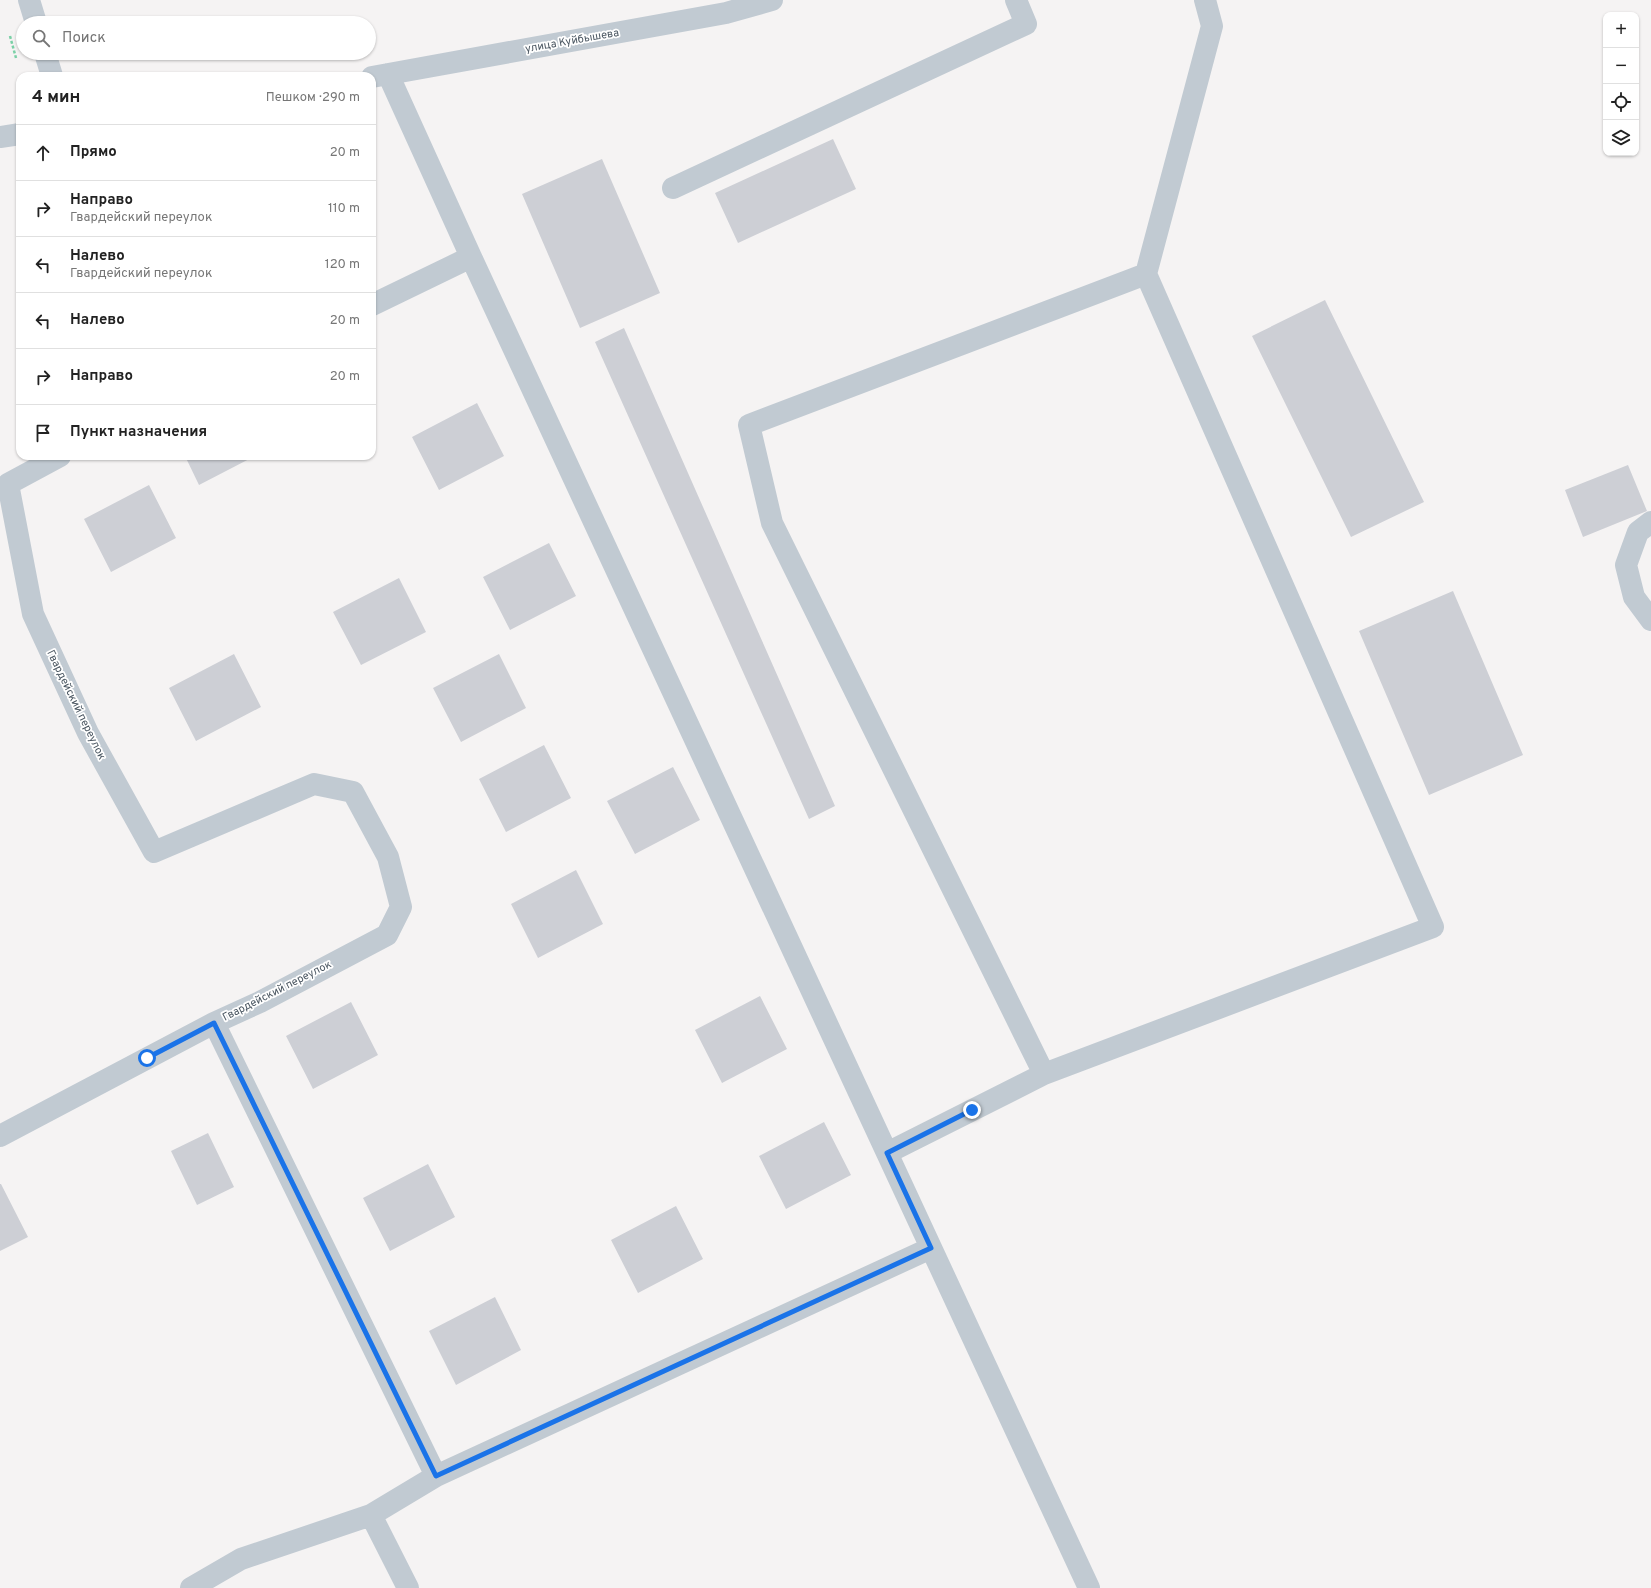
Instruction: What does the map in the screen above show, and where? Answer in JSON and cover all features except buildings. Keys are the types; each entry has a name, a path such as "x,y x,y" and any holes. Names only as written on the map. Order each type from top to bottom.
{"street":[{"path":"29,0 34,16"},
{"name":"улица Куйбышева","path":"380,75 726,13 772,0"},
{"path":"673,188 1026,24 1016,0"},
{"path":"887,1153 1044,1074 1433,927 1146,274 1212,26 1205,0"},
{"path":"47,60 51,72"},
{"path":"380,75 471,257 1089,1588"},
{"path":"0,137 16,135"},
{"path":"376,303 471,257"},
{"path":"1044,1074 772,523 749,425 1146,274"},
{"name":"Гвардейский переулок","path":"53,460 8,484 33,614 88,734 154,852 314,784 353,792 388,857 401,907 387,935 260,1002 214,1023 436,1476"},
{"path":"1651,522 1638,532 1626,565 1634,597 1651,620"},
{"path":"0,1136 214,1023"},
{"path":"191,1588 241,1559 371,1515 436,1476 931,1248"},
{"path":"371,1515 408,1588"}],"path":[{"path":"8,31 16,56"}],"route":[{"path":"147,1058 214,1023 436,1476 931,1248 887,1153 972,1110"}]}
